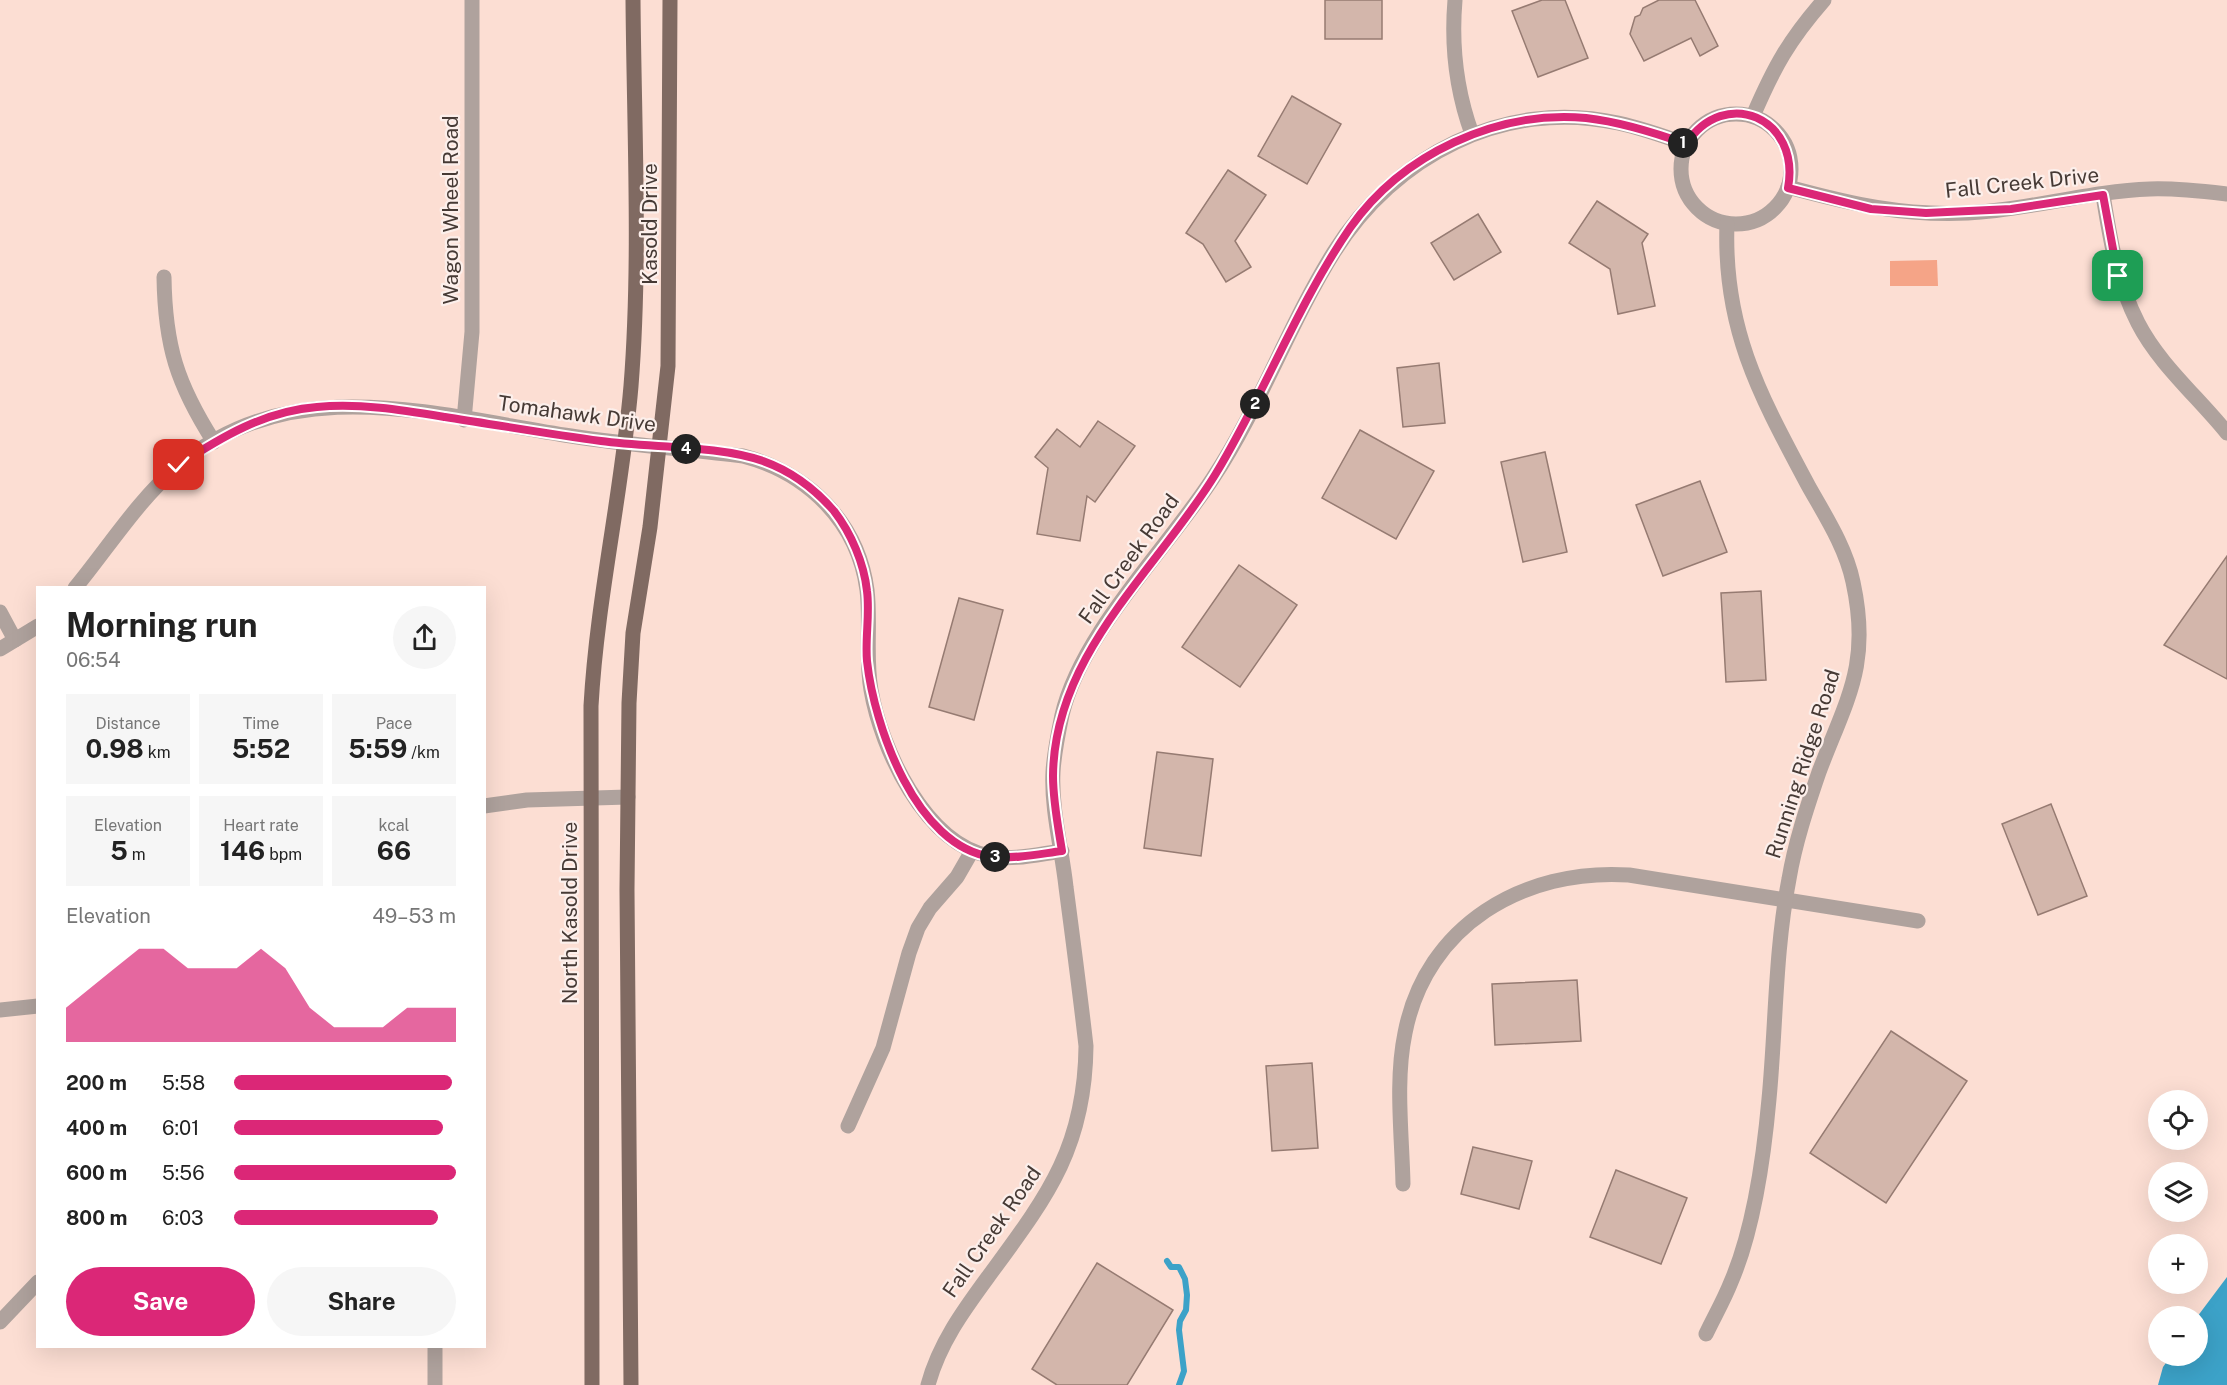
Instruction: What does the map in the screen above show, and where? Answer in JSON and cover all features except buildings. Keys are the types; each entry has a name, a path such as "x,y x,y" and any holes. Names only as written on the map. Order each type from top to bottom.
{"main road":[{"name":"Kasold Drive","path":"625,444 634,320 633,0"},
{"name":"Kasold Drive","path":"659,447 670,328 670,0"},
{"name":"North Kasold Drive","path":"592,1385 591,797 593,664 625,444"},
{"path":"632,1385 628,797 633,633 650,527 659,447"}],"street":[{"name":"Wagon Wheel Road","path":"464,420 472,332 472,0"},
{"path":"1455,0 1452,32 1455,73 1472,134"},
{"path":"1753,116 1776,64 1800,27 1824,0"},
{"path":"1737,113 1753,116 1769,124 1781,137 1789,153 1791,170 1788,188 1779,204 1764,217 1746,223 1727,224 1711,219 1696,208 1686,194 1680,178 1680,161 1686,144 1695,131 1707,121 1722,115 1737,113"},
{"name":"Fall Creek Road","path":"928,1385 943,1344 957,1320 1036,1212 1055,1181 1071,1147 1080,1113 1086,1080 1086,1046 1053,774 1063,711 1076,675 1095,639 1213,479 1239,436 1332,255 1353,224 1380,194 1411,167 1443,147 1472,134 1521,121 1585,118 1617,123 1686,144"},
{"name":"Fall Creek Drive","path":"1788,188 1871,209 1926,213 2011,209 2148,189 2192,189 2227,194"},
{"path":"2103,195 2118,276 2138,324 2167,364 2227,433"},
{"name":"Running Ridge Road","path":"1706,1334 1732,1280 1761,1162 1769,1101 1785,900 1802,824 1850,699 1857,668 1858,610 1852,578 1842,547 1750,372 1730,298 1726,251 1727,224"},
{"path":"164,277 165,313 177,376 192,407 214,442"},
{"name":"Tomahawk Drive","path":"77,586 155,488 179,465 214,442 248,424 314,407 388,408 625,444 743,456 763,461 799,479 816,492 836,513 851,538 865,582 867,658 871,692 882,733 915,798 952,840 972,851 991,856 1013,857 1062,851"},
{"path":"0,612 15,640"},
{"path":"0,649 36,627"},
{"path":"486,806 527,800 628,797"},
{"path":"848,1126 884,1048 909,953 918,928 930,908 957,878 972,851"},
{"path":"1403,1184 1401,1060 1405,1032 1414,1002 1441,953 1464,928 1489,908 1513,894 1546,881 1601,873 1918,921"},
{"path":"0,1010 36,1006"},
{"path":"0,1322 36,1284"},
{"path":"435,1348 435,1385"}],"shaded area":[{"path":"1937,260 1938,286 1890,286 1890,261"}],"water":[{"path":"2227,1277 2227,1385 2158,1385 2164,1366 2208,1366 2208,1306 2205,1306"}],"waterway":[{"path":"1167,1261 1171,1267 1179,1267 1185,1279 1187,1295 1186,1310 1180,1321 1179,1330 1184,1371 1179,1385"}],"route":[{"path":"179,465 214,442 248,424 314,407 347,405 388,408 604,442 743,456 763,461 790,473 816,492 836,513 851,538 861,564 867,591 867,658 871,692 882,733 915,798 952,840 972,851 991,856 1013,857 1062,851 1053,774 1057,742 1063,711 1076,675 1095,639 1213,479 1239,436 1332,255 1353,224 1380,194 1411,167 1443,147 1488,128 1557,117 1617,123 1686,144 1695,131 1707,121 1722,115 1737,113 1753,116 1769,124 1781,137 1789,153 1791,170 1788,188 1871,209 1968,213 2103,195 2110,243 2118,276"}]}
